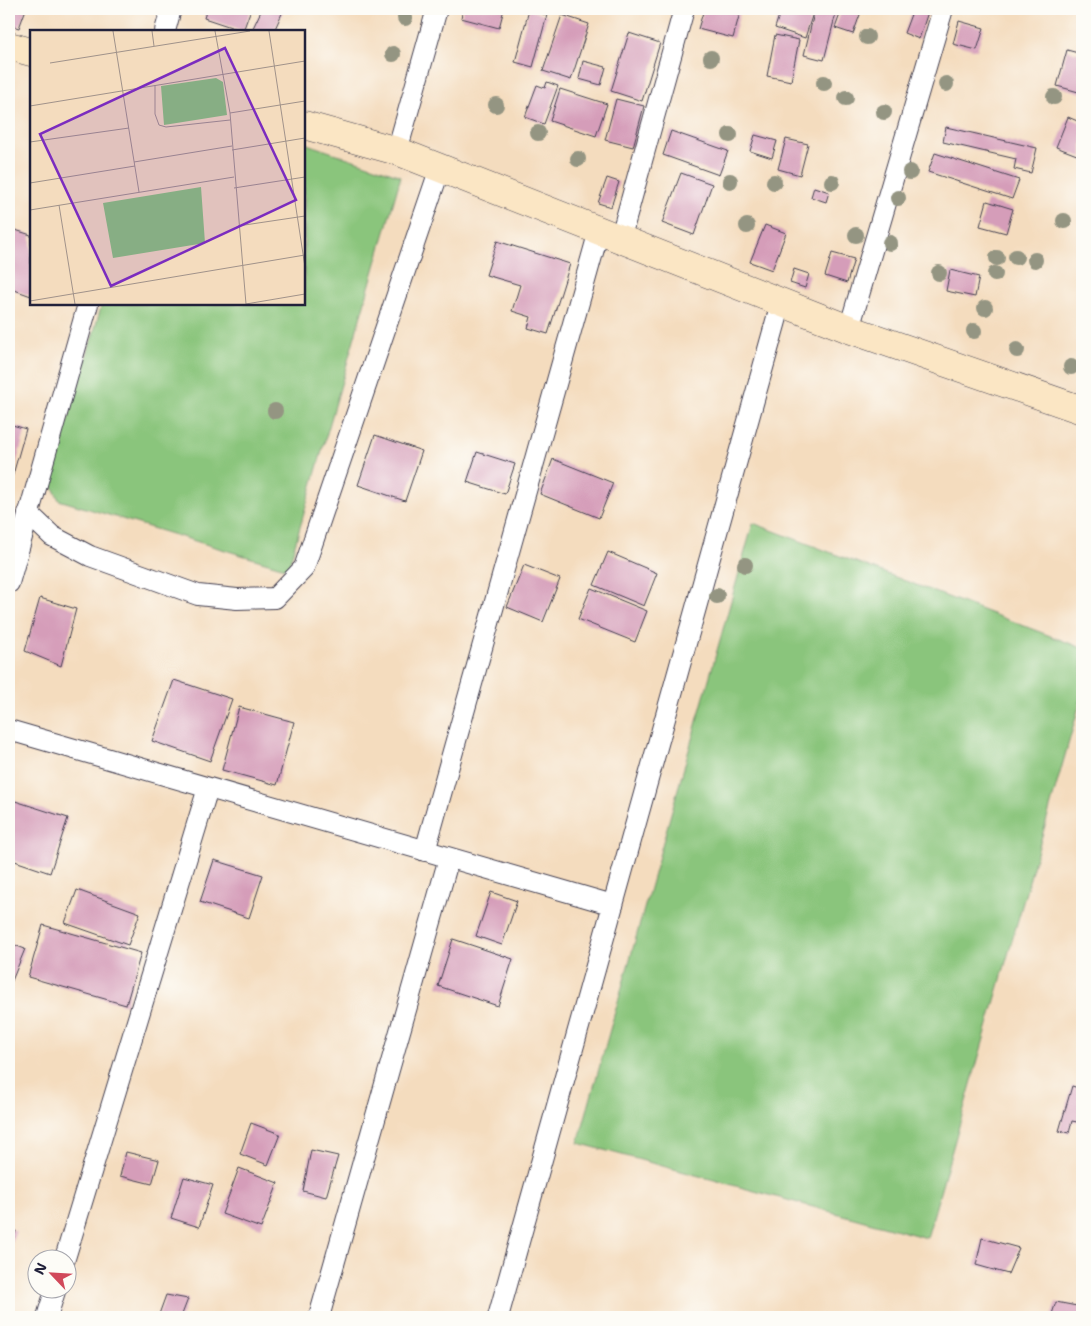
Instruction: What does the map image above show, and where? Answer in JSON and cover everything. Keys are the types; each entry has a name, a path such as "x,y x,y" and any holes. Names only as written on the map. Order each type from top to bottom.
{"street":[{"path":"165,30 171,9"},
{"path":"397,151 437,9"},
{"path":"425,851 609,236 684,9"},
{"path":"849,329 944,9"},
{"path":"9,46 30,52"},
{"path":"305,125 397,151 849,329 1082,410"},
{"path":"28,513 52,536 90,556 198,595 237,599 275,598 304,568 440,168"},
{"path":"498,1317 782,303"},
{"path":"9,583 88,305"},
{"path":"9,730 613,905"},
{"path":"68,1248 208,788"},
{"path":"319,1317 450,858"},
{"path":"47,1317 53,1298"}],"green space":[{"path":"305,143 401,176 288,569 59,500 50,481 102,305 305,305"},
{"path":"753,523 1082,648 1082,696 927,1238 578,1143"}],"building":[{"path":"9,9 26,9 19,28 9,25"},
{"path":"207,9 251,9 243,30 204,18"},
{"path":"262,9 284,9 274,30 258,30 253,28"},
{"path":"463,9 504,9 499,28 461,18"},
{"path":"704,9 741,9 733,38 698,29"},
{"path":"781,9 800,9 813,13 805,38 775,28"},
{"path":"815,9 837,9 824,60 804,55"},
{"path":"842,9 862,9 853,34 835,28"},
{"path":"913,9 929,9 919,39 904,33"},
{"path":"529,10 547,15 533,67 515,62"},
{"path":"562,15 589,24 571,80 543,71"},
{"path":"959,21 984,28 977,50 953,44"},
{"path":"629,33 660,43 642,101 611,91"},
{"path":"775,35 799,40 791,81 767,76"},
{"path":"1067,50 1082,54 1082,93 1057,86"},
{"path":"583,61 606,67 601,85 579,79"},
{"path":"547,82 558,86 544,124 525,117 537,85 545,88"},
{"path":"560,89 607,104 596,136 550,121"},
{"path":"616,99 644,106 633,147 605,140"},
{"path":"1068,117 1082,123 1082,157 1056,147"},
{"path":"946,127 1037,148 1031,173 1014,169 1016,159 943,142"},
{"path":"671,131 728,151 719,175 663,155"},
{"path":"755,135 777,141 772,158 750,151"},
{"path":"786,139 808,144 800,175 778,169"},
{"path":"935,153 1019,180 1012,199 928,172"},
{"path":"681,173 712,184 694,235 662,223"},
{"path":"607,178 619,182 611,207 598,203"},
{"path":"814,187 829,192 826,202 811,197"},
{"path":"987,201 1013,209 1006,233 980,226"},
{"path":"765,225 786,233 772,270 750,262"},
{"path":"9,228 30,235 30,296 9,288"},
{"path":"497,241 570,264 548,334 528,328 531,317 512,311 520,285 486,275"},
{"path":"832,253 854,259 847,283 825,276"},
{"path":"794,269 809,274 805,288 790,283"},
{"path":"950,270 979,277 975,297 946,291"},
{"path":"9,424 26,429 10,485 9,485"},
{"path":"375,435 422,451 405,501 358,485"},
{"path":"477,452 515,464 505,494 467,482"},
{"path":"553,459 613,483 599,518 540,494"},
{"path":"608,552 657,573 644,606 594,585"},
{"path":"524,565 560,579 543,622 507,607"},
{"path":"591,588 647,611 635,642 578,619"},
{"path":"40,598 76,609 61,666 25,651"},
{"path":"174,680 232,699 210,761 152,741"},
{"path":"239,707 294,722 277,785 222,770"},
{"path":"9,799 68,818 50,873 9,859"},
{"path":"214,860 263,875 249,918 200,902"},
{"path":"77,890 140,913 128,945 65,923"},
{"path":"491,892 517,901 502,945 476,936"},
{"path":"43,925 141,953 126,1005 28,977"},
{"path":"453,939 513,959 498,1006 438,986"},
{"path":"9,943 25,949 9,988"},
{"path":"1072,1086 1082,1089 1082,1105 1077,1122 1072,1121 1069,1133 1059,1131"},
{"path":"251,1123 280,1134 268,1165 240,1154"},
{"path":"311,1150 338,1156 326,1197 303,1191"},
{"path":"126,1152 159,1160 152,1184 120,1176"},
{"path":"239,1168 278,1183 261,1228 222,1214"},
{"path":"184,1177 213,1185 199,1227 171,1218"},
{"path":"9,1228 16,1231 9,1249"},
{"path":"982,1238 1019,1248 1008,1274 976,1265"},
{"path":"166,1295 188,1299 181,1317 158,1317"},
{"path":"1056,1302 1082,1307 1082,1317 1051,1317"}]}
